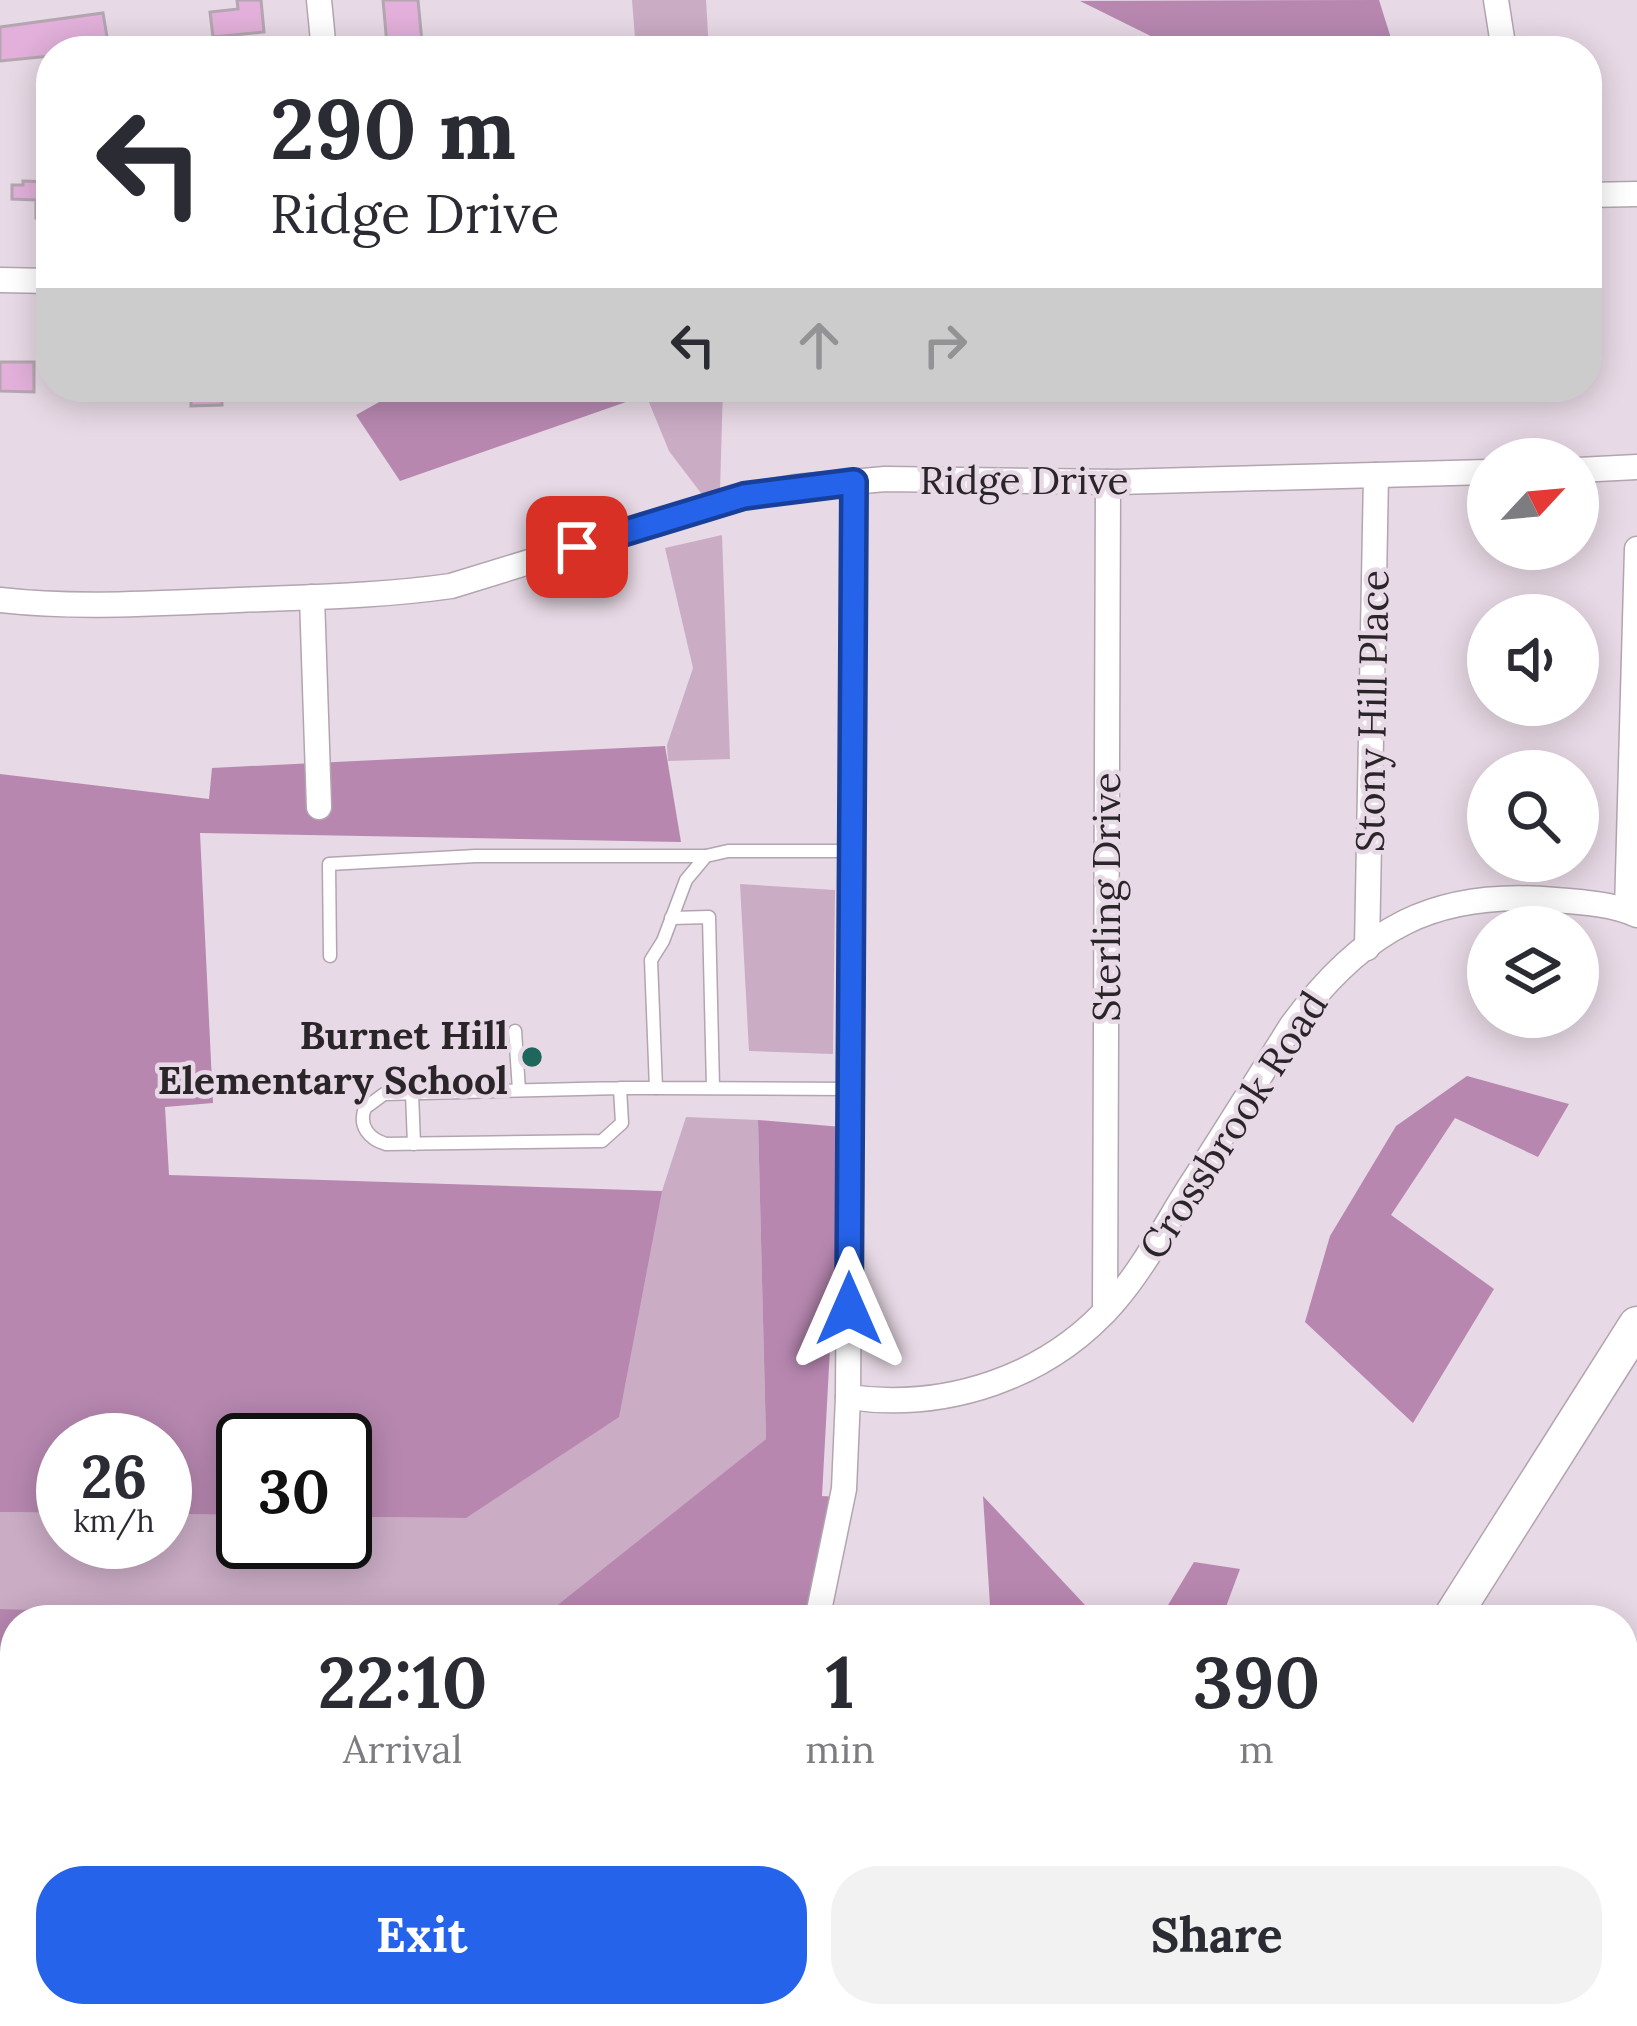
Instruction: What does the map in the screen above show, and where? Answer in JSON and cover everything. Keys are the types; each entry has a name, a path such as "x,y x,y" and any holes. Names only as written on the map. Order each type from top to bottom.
{"main road":[{"path":"1460,1605 1637,1325"}],"street":[{"path":"319,0 323,36"},
{"path":"1496,0 1502,36"},
{"path":"1602,195 1637,194"},
{"path":"0,280 36,281"},
{"path":"1599,469 1637,467"},
{"name":"Ridge Drive","path":"0,600 34,604 312,597 451,586 744,496 854,482 1108,482 1467,473"},
{"name":"Stony Hill Place","path":"1367,947 1376,475"},
{"path":"820,1605 844,1489 848,1397 854,482"},
{"name":"Sterling Drive","path":"1105,1312 1108,482"},
{"path":"1632,913 1637,549"},
{"path":"312,597 319,807"},
{"name":"Crossbrook Road","path":"848,1397 925,1400 985,1387 1041,1362 1105,1312 1131,1281 1321,985 1367,947 1423,912 1485,897 1572,901 1632,913"}],"lane":[{"path":"330,956 329,864 476,856 852,851"},
{"path":"656,1088 651,960 664,941 686,880 706,856"},
{"path":"671,918 709,917 713,1087"},
{"path":"515,1031 519,1090"},
{"path":"620,1088 622,1123 602,1142 377,1142 363,1123 365,1108 376,1096 620,1088 850,1089"},
{"path":"412,1094 414,1144"}],"shaded area":[{"path":"632,0 706,0 708,36 635,36"},
{"path":"1379,0 1390,36 1151,36 1080,1"},
{"path":"379,402 626,402 400,481 356,415"},
{"path":"649,402 723,402 720,491 707,501 669,451"},
{"path":"722,535 730,759 668,761 667,745 693,668 665,548"},
{"path":"665,746 681,842 200,833 213,1103 165,1107 169,1175 662,1191 619,1417 466,1518 372,1517 372,1413 216,1413 216,1515 192,1514 192,1413 36,1413 36,1513 0,1512 0,774 209,799 212,768"},
{"path":"740,884 835,890 833,1054 749,1051"},
{"path":"1467,1076 1569,1104 1538,1157 1455,1118 1391,1215 1494,1289 1413,1423 1305,1322 1330,1236 1396,1126"},
{"path":"686,1117 758,1120 766,1439 559,1605 0,1605 0,1512 36,1513 36,1569 192,1569 192,1514 216,1515 216,1569 372,1569 372,1517 466,1518 662,1191"},
{"path":"758,1120 842,1127 822,1496 852,1498 826,1605 558,1605 766,1439"},
{"path":"983,1496 1085,1605 990,1605"},
{"path":"1194,1562 1240,1569 1227,1605 1168,1605"}],"building":[{"path":"237,0 261,0 264,32 213,36 210,12 238,9"},
{"path":"383,0 418,0 421,36 386,36"},
{"path":"103,13 107,36 36,36 36,57 0,61 0,27"},
{"path":"23,181 36,181 36,200 12,199 12,185 23,185"},
{"path":"0,362 34,362 34,392 0,391"},
{"path":"191,402 222,402 222,405 191,406"}],"place":[{"name":"Burnet Hill Elementary School","path":"532,1057"}],"route":[{"path":"577,547 744,496 854,482 849,1309"}]}
